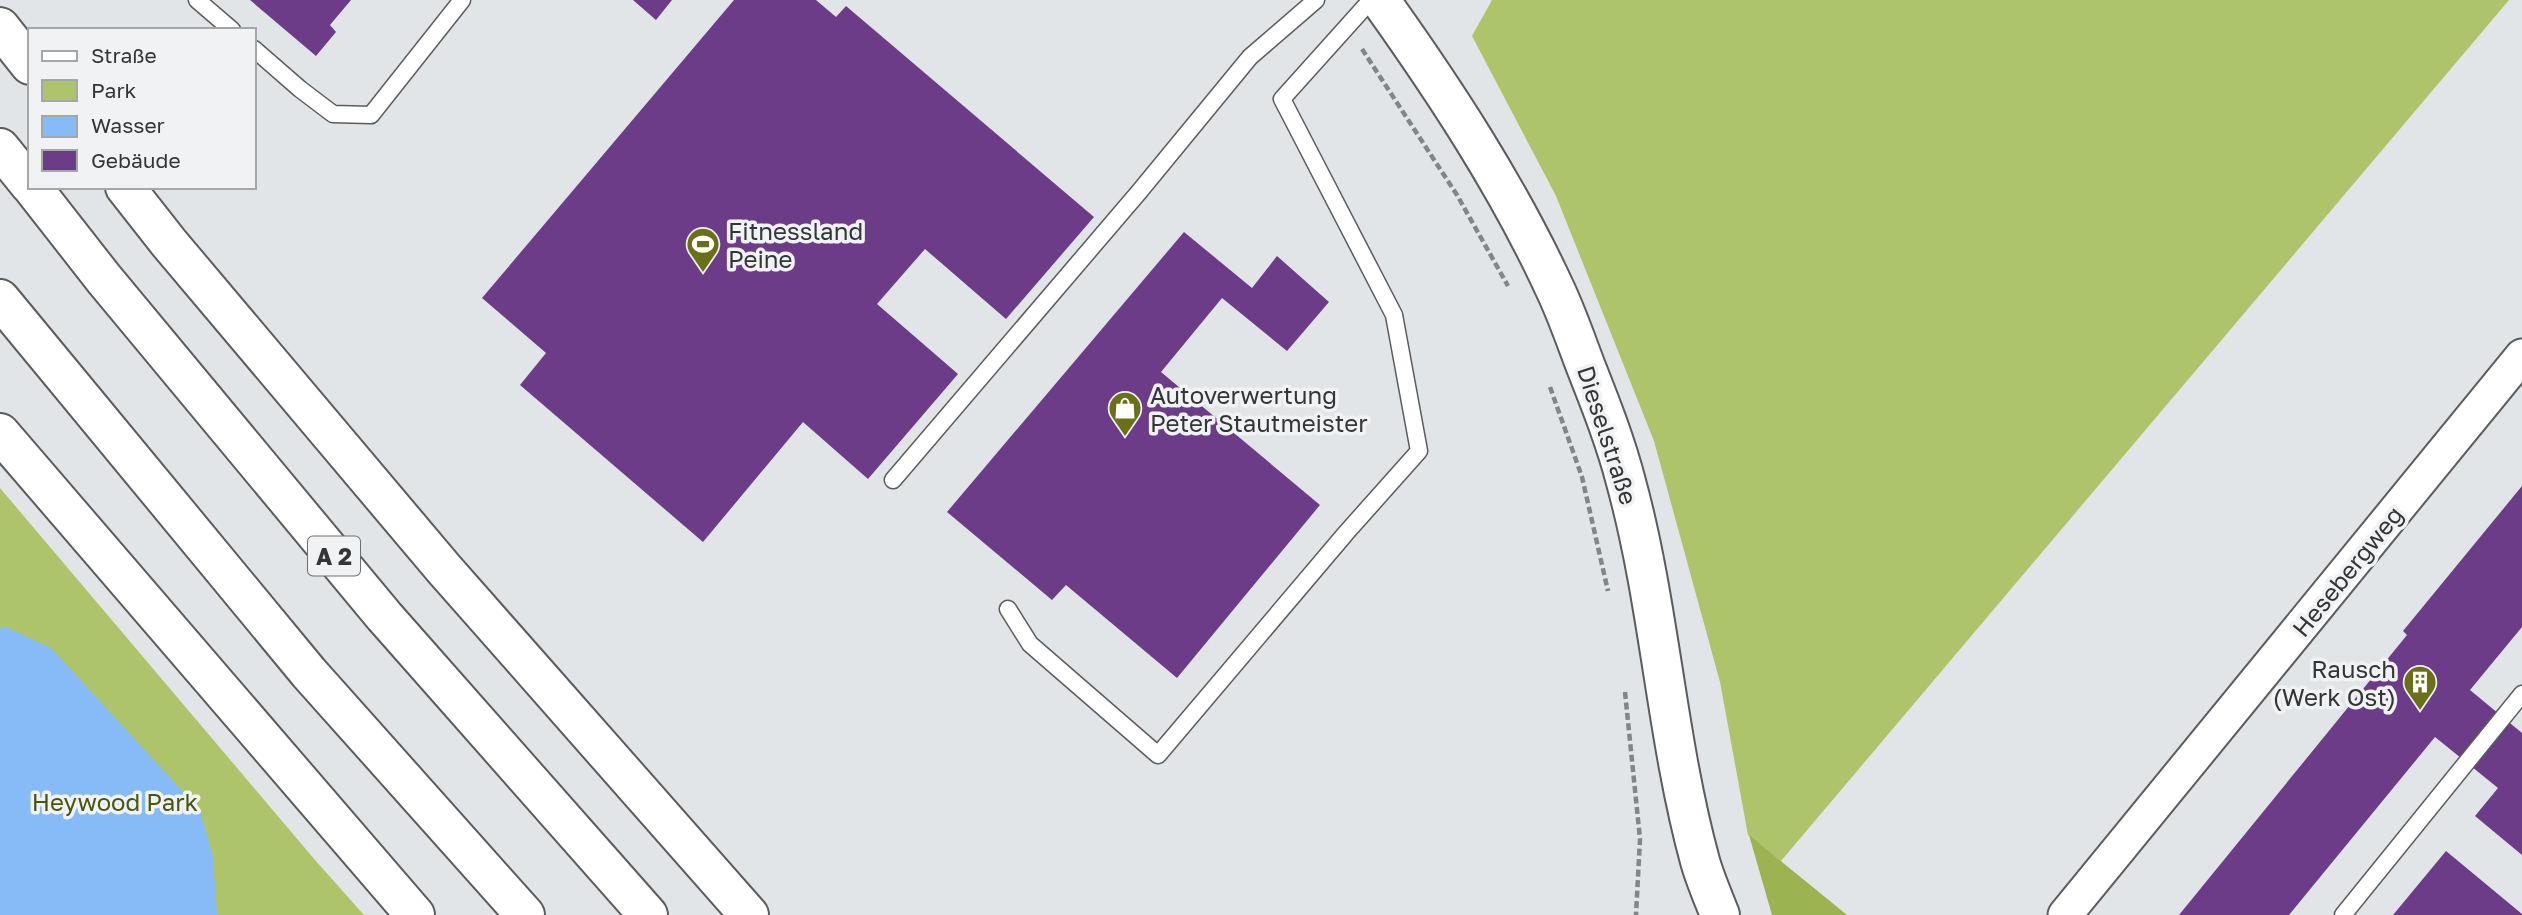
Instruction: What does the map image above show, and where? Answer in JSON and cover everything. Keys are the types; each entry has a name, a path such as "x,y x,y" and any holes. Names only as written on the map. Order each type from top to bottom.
{"main road":[{"name":"Dieselstraße","path":"1380,0 1419,54 1509,200 1555,290 1598,397 1629,495 1651,588 1693,834 1700,863 1720,915"},
{"path":"0,27 28,62"},
{"name":"A 2","path":"0,148 28,182"},
{"name":"A 2","path":"33,189 104,279 384,616 648,915"},
{"path":"127,189 444,569 748,915"},
{"path":"0,299 309,673 524,915"},
{"path":"0,433 415,915"}],"street":[{"name":"Hesebergweg","path":"2065,915 2522,356"}],"lane":[{"path":"197,0 230,28"},
{"path":"256,51 333,114 371,115 462,0"},
{"path":"893,480 1139,192 1250,57 1316,0"},
{"path":"1008,610 1030,644 1158,755 1419,451 1394,315 1282,99 1371,0"},
{"path":"2343,915 2522,694"}],"path":[{"path":"1346,27 1457,195 1510,290"},
{"path":"1546,376 1582,477 1608,592"},
{"path":"1624,683 1640,839 1636,915"}],"green space":[{"path":"1492,0 2509,0 1781,861 1748,835 1720,682 1654,441 1556,196 1472,36"},
{"name":"Heywood Park","path":"0,488 315,860 364,915 0,915"},
{"path":"1749,835 1847,915 1772,915"}],"water":[{"path":"6,627 51,648 200,810 213,857 217,915 0,915 0,628"}],"building":[{"path":"250,0 351,0 330,25 336,32 316,56"},
{"path":"633,0 672,0 656,20"},
{"name":"Fitnessland Peine","path":"734,0 816,0 836,17 846,6 1094,217 1006,319 925,249 877,304 958,374 868,479 803,422 703,542 520,385 546,353 482,298"},
{"name":"Autoverwertung Peter Stautmeister","path":"1184,232 1252,288 1277,256 1329,302 1287,351 1222,298 1161,372 1320,505 1177,678 1066,585 1052,600 947,512"},
{"name":"Rausch (Werk Ost)","path":"2522,486 2522,627 2470,690 2522,733 2522,855 2475,816 2498,788 2435,737 2289,915 2179,915 2407,635 2403,631"},
{"path":"2446,851 2522,914 2522,915 2393,915"}],"place":[{"name":"Fitnessland Peine","path":"703,274"},
{"name":"Autoverwertung Peter Stautmeister","path":"1125,438"},
{"name":"Rausch (Werk Ost)","path":"2420,712"}]}
